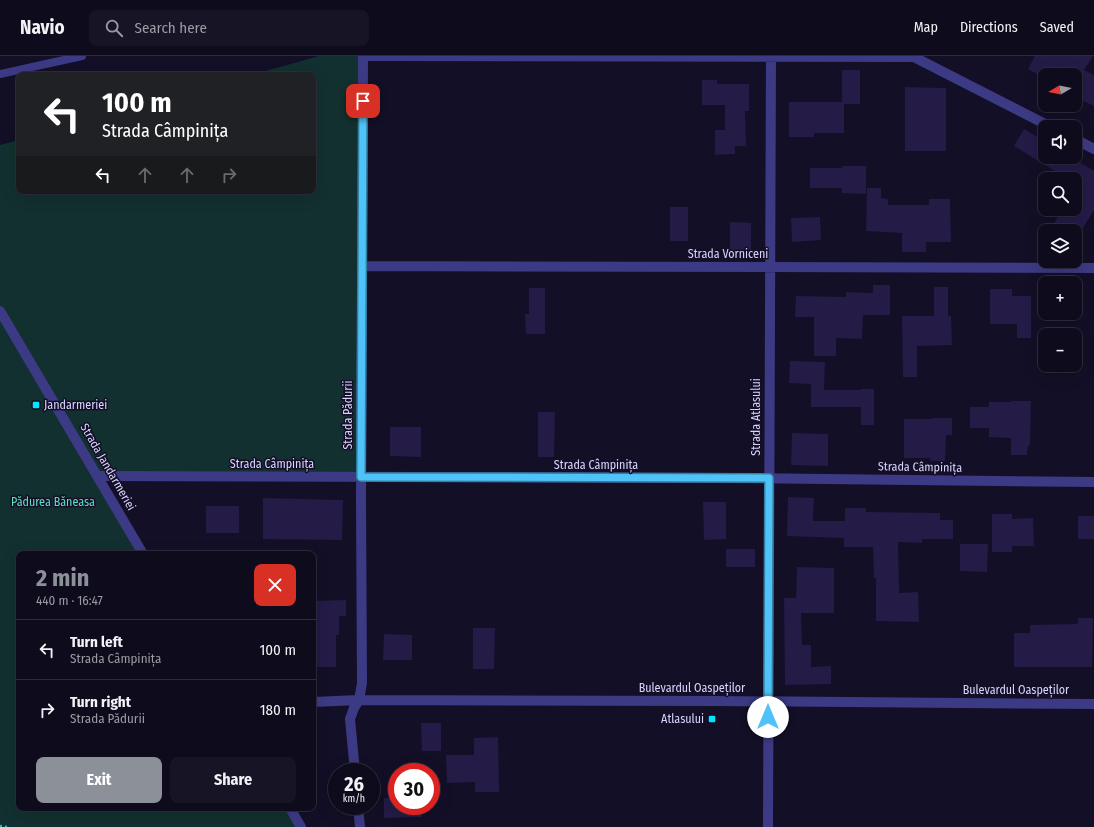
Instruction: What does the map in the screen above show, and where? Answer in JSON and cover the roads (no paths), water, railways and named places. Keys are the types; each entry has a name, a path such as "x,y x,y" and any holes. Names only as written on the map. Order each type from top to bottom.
{"street":[{"name":"Strada Pădurii","path":"354,763 350,719 359,700 362,683 361,477 363,56"},
{"path":"368,56 913,57 1038,120"},
{"name":"Strada Atlasului","path":"768,827 771,57"},
{"path":"1082,143 1094,149"},
{"name":"Strada Vorniceni","path":"362,266 1094,268"},
{"name":"Strada Jandarmeriei","path":"0,311 99,476 141,551"},
{"name":"Strada Câmpinița","path":"99,476 769,478 1094,482"},
{"name":"Bulevardul Oaspeților","path":"316,702 359,700 768,701 1094,704"},
{"path":"292,811 301,827"},
{"path":"359,815 360,827"}],"lane":[{"path":"0,74 82,56"}],"place":[{"name":"Jandarmeriei","path":"36,405"},
{"name":"Atlasului","path":"712,719"}],"park label":[{"name":"Pădurea Băneasa","path":"53,502"}]}
